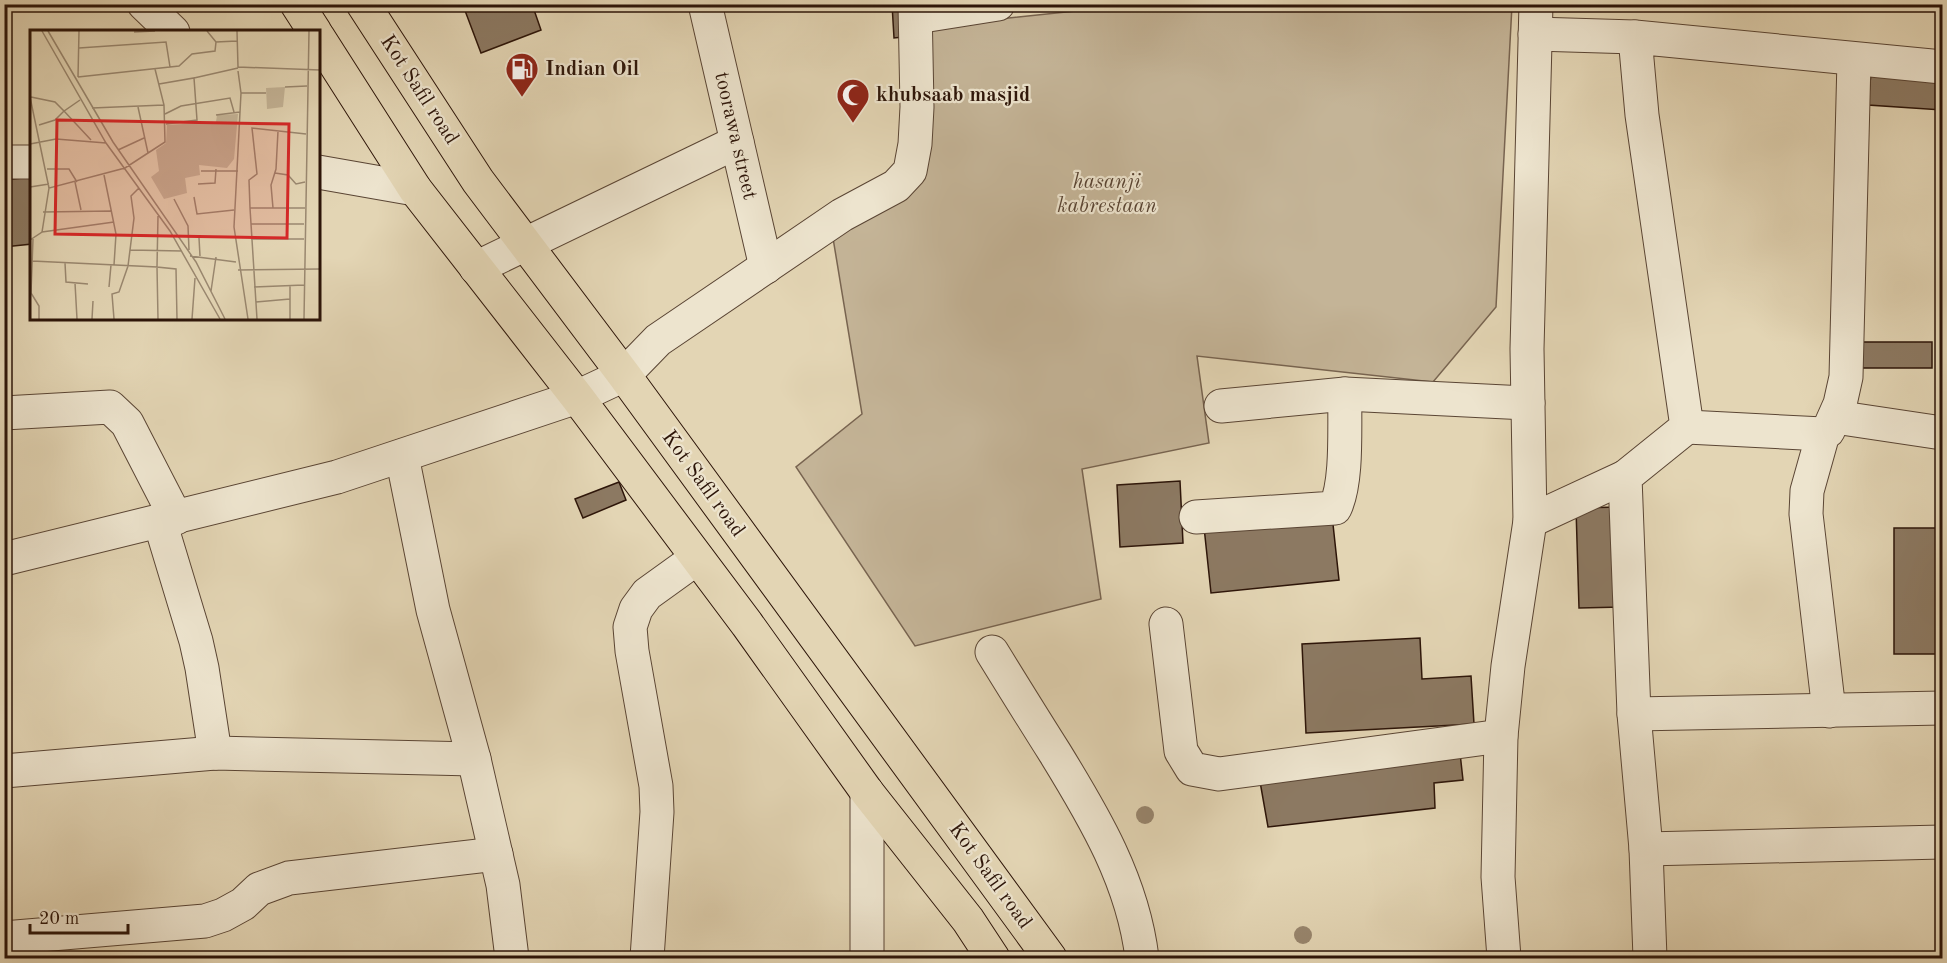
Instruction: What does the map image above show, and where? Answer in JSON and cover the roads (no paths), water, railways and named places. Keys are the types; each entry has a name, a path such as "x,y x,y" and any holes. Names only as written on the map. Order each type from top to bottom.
{"main road":[{"path":"297,4 314,30"},
{"name":"Kot Safil road","path":"363,4 478,181 524,245 624,375 1050,958"},
{"name":"Kot Safil road","path":"320,40 415,189 577,397 747,624 867,792 968,920 993,958"}],"street":[{"path":"144,4 171,30"},
{"name":"toorawa street","path":"705,4 766,267"},
{"path":"4,559 337,477 577,397 624,375 658,340 842,215 896,186 910,171 915,144 916,10 998,4"},
{"path":"1504,958 1498,877 1501,736 1508,666 1530,521 1527,349 1535,19 1635,37 1942,68"},
{"path":"1635,37 1642,115 1687,427"},
{"path":"1828,711 1806,514 1807,491 1829,425 1840,404 1846,377 1854,60"},
{"path":"476,268 737,142"},
{"path":"4,162 30,162"},
{"path":"320,172 415,189"},
{"path":"1221,406 1345,394 1528,403"},
{"path":"1196,517 1335,508 1340,498 1342,476 1345,394"},
{"path":"4,413 110,407 127,423 168,520 202,668 215,753"},
{"path":"1530,521 1625,477 1687,427 1829,425 1942,433"},
{"path":"402,456 433,610 474,759 496,854 505,896 512,958"},
{"path":"1625,477 1634,714 1646,849 1650,958"},
{"path":"647,958 657,803 630,627 636,609 646,594 697,558"},
{"path":"1166,624 1181,751 1192,769 1219,774 1501,736"},
{"path":"992,652 1095,818 1119,871 1139,936 1142,958"},
{"path":"1634,714 1942,708"},
{"path":"4,771 215,753 474,759"},
{"path":"867,792 867,958"},
{"path":"1646,849 1942,842"},
{"path":"4,938 205,921 224,915 243,904 259,889 290,878 496,854"}],"place":[{"name":"Indian Oil","path":"522,98"},
{"name":"khubsaab masjid","path":"853,124"}],"park label":[{"name":"hasanji kabrestaan","path":"1107,194"}]}
